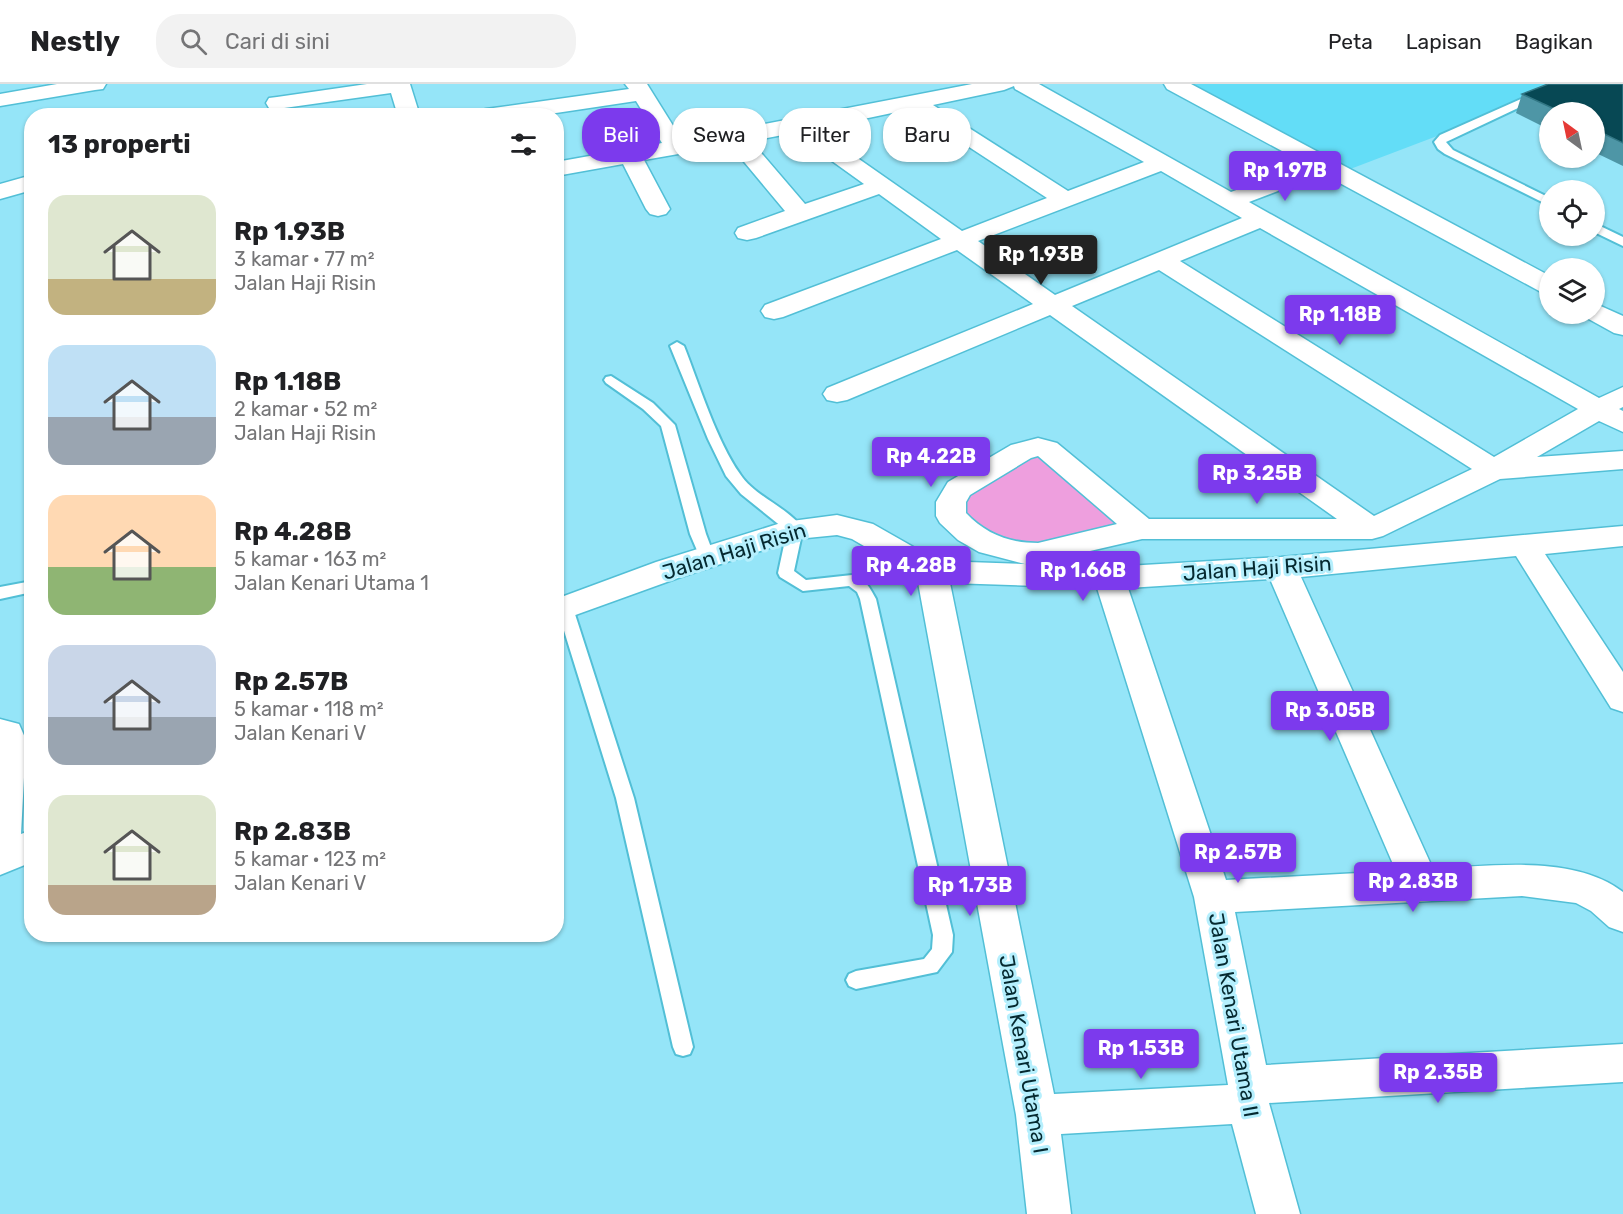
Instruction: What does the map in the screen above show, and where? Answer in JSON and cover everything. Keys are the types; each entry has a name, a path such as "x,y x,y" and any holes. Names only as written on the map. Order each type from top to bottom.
{"street":[{"path":"0,100 95,84"},
{"path":"871,111 1004,84"},
{"path":"1023,84 1262,218 1611,402 1623,423"},
{"path":"1175,84 1539,281"},
{"path":"278,103 399,85 406,108"},
{"path":"531,108 638,89 672,142"},
{"path":"914,102 1066,200"},
{"path":"564,168 596,162"},
{"path":"633,162 658,208"},
{"path":"757,162 800,214"},
{"path":"848,162 1372,529"},
{"path":"774,311 1164,162"},
{"path":"1231,200 1325,165"},
{"path":"0,192 24,184"},
{"path":"747,233 882,185"},
{"path":"837,394 1262,218"},
{"path":"1161,260 1494,470 1623,460"},
{"path":"1605,317 1623,327"},
{"path":"1142,529 1047,449 1038,447 1020,451 958,489 951,502 951,516 962,529 988,546 1021,555 1142,529 1372,529 1494,470 1611,402"},
{"name":"Jalan Haji Risin","path":"564,608 795,529 837,525 852,527 932,572 1109,578 1281,568 1623,536"},
{"path":"1524,545 1623,699"},
{"path":"1281,568 1421,885"},
{"name":"Jalan Kenari Utama I","path":"932,572 1037,1115 1049,1214"},
{"name":"Jalan Kenari Utama II","path":"1109,578 1213,897 1249,1095 1278,1214"},
{"path":"0,732 7,733 9,740 11,851"},
{"path":"1213,897 1522,880 1556,883 1605,900 1623,916"},
{"path":"1037,1115 1623,1063"}],"lane":[{"path":"1539,197 1449,152 1442,147 1440,142 1444,137 1564,84"},
{"path":"1605,233 1623,242"},
{"path":"677,346 715,440 733,476 746,491 795,529 786,573 803,586 852,580 868,598 943,935 942,952 930,966 856,980"},
{"path":"611,380 648,406 668,425 698,534 707,558"},
{"path":"0,593 24,588"},
{"path":"564,618 625,798 682,1047"}],"shaded area":[{"path":"1190,84 1574,84 1345,171"},
{"path":"1047,449 1142,529 1038,553 951,516 990,470"}],"building":[{"path":"1548,84 1623,84 1623,143 1605,134 1605,102 1539,102 1522,94"}]}
